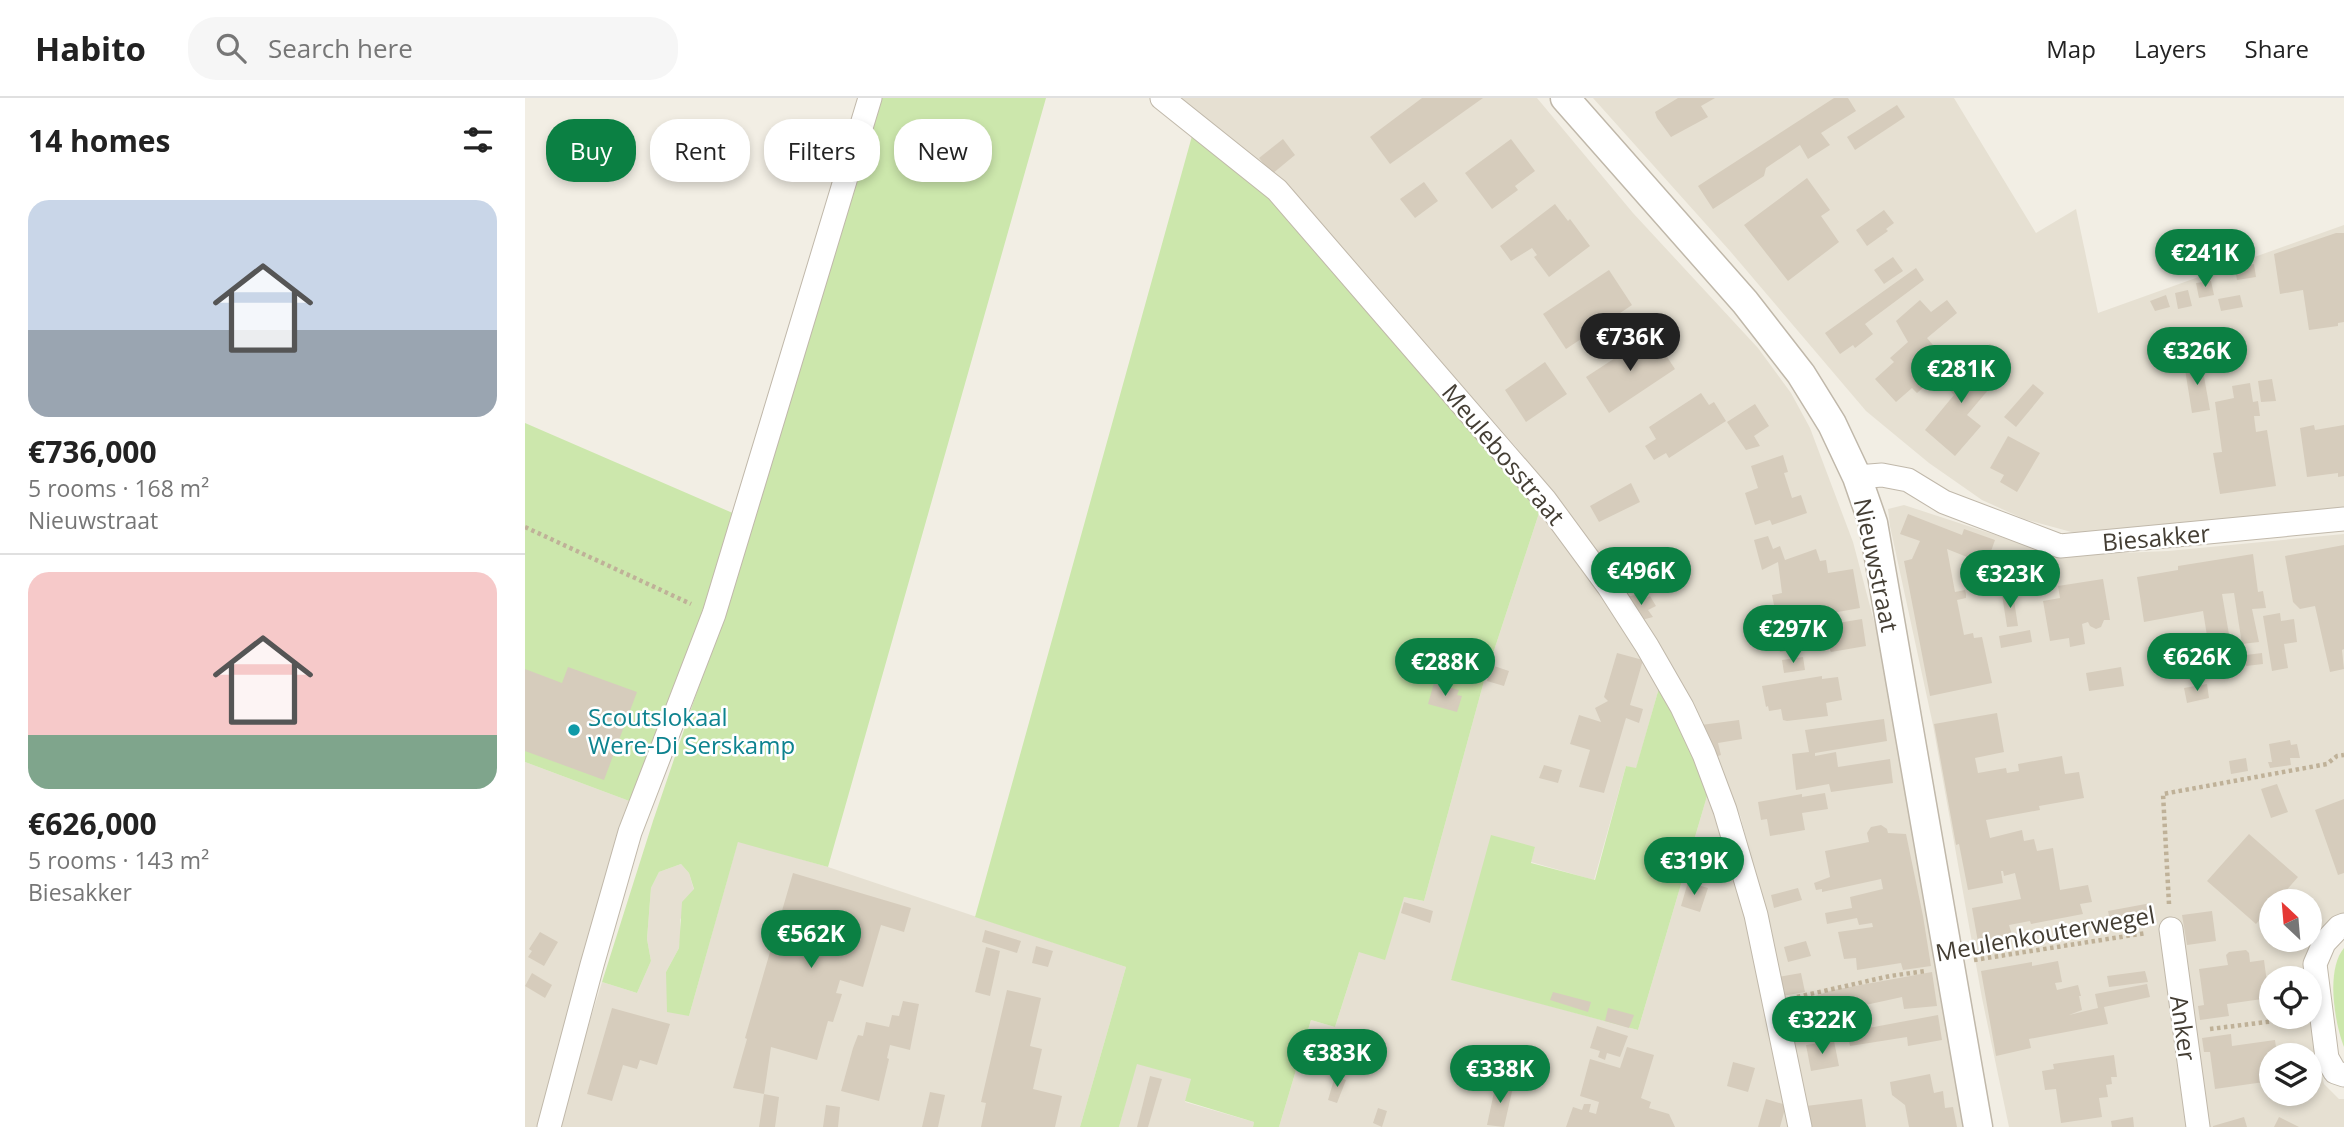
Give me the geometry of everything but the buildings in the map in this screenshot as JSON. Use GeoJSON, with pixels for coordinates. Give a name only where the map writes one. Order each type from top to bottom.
{"type":"FeatureCollection","features":[{"type":"Feature","properties":{"kind":"street"},"geometry":{"type":"LineString","coordinates":[[549,1127],[630,832],[714,614],[870,98]]}},
{"type":"Feature","properties":{"kind":"street","name":"Meulebosstraat"},"geometry":{"type":"LineString","coordinates":[[1163,98],[1277,190],[1537,490],[1609,587],[1676,697],[1704,754],[1725,810],[1756,915],[1800,1127]]}},
{"type":"Feature","properties":{"kind":"street","name":"Nieuwstraat"},"geometry":{"type":"LineString","coordinates":[[1565,98],[1745,302],[1793,363],[1832,424],[1857,477],[1873,523],[1978,1127]]}},
{"type":"Feature","properties":{"kind":"street","name":"Biesakker"},"geometry":{"type":"LineString","coordinates":[[1857,477],[1882,475],[1907,480],[1944,502],[2060,545],[2344,519]]}},
{"type":"Feature","properties":{"kind":"street"},"geometry":{"type":"LineString","coordinates":[[2344,925],[2324,943],[2315,964],[2327,1058],[2335,1072],[2344,1075]]}},
{"type":"Feature","properties":{"kind":"street","name":"Anker"},"geometry":{"type":"LineString","coordinates":[[2171,929],[2198,1127]]}},
{"type":"Feature","properties":{"kind":"path"},"geometry":{"type":"LineString","coordinates":[[525,527],[714,614]]}},
{"type":"Feature","properties":{"kind":"path","name":"Meulenkouterwegel"},"geometry":{"type":"LineString","coordinates":[[1775,1002],[1890,976],[1951,967],[1961,962],[2171,929],[2163,794],[2327,764],[2337,756],[2344,755]]}},
{"type":"Feature","properties":{"kind":"path"},"geometry":{"type":"LineString","coordinates":[[2185,1032],[2259,1023]]}},
{"type":"Feature","properties":{"kind":"shaded area"},"geometry":{"type":"Polygon","coordinates":[[[1180,98],[1537,98],[1633,213],[1758,348],[1791,393],[1810,428],[1853,542],[1879,640],[1906,778],[1965,1127],[1807,1127],[1767,925],[1741,818],[1719,765],[1575,522],[1516,447],[1323,227],[1180,98]]]}},
{"type":"Feature","properties":{"kind":"shaded area"},"geometry":{"type":"Polygon","coordinates":[[[1593,98],[1954,98],[2036,233],[2076,209],[2098,313],[2344,225],[2344,507],[2190,524],[2075,533],[2024,519],[1982,500],[1929,463],[1866,411],[1730,251],[1593,98]]]}},
{"type":"Feature","properties":{"kind":"shaded area"},"geometry":{"type":"Polygon","coordinates":[[[1904,505],[2017,542],[2076,555],[2168,551],[2344,534],[2344,914],[2322,930],[2322,889],[2259,889],[2259,952],[2308,952],[2306,966],[2259,966],[2259,1029],[2312,1029],[2314,1043],[2259,1043],[2259,1106],[2322,1106],[2322,1076],[2324,1084],[2339,1099],[2344,1099],[2344,1127],[2009,1127],[1982,998],[1933,725],[1888,509],[1904,505]]]}},
{"type":"Feature","properties":{"kind":"shaded area"},"geometry":{"type":"Polygon","coordinates":[[[1541,507],[1608,602],[1659,688],[1636,769],[1626,766],[1594,880],[1531,862],[1535,847],[1451,979],[1638,1030],[1710,786],[1748,915],[1795,1127],[1279,1127],[1311,1020],[1335,1027],[1359,952],[1404,897],[1424,901],[1484,681],[1541,507]]]}},
{"type":"Feature","properties":{"kind":"shaded area"},"geometry":{"type":"Polygon","coordinates":[[[525,762],[632,802],[539,1127],[525,1127],[525,762]]]}},
{"type":"Feature","properties":{"kind":"shaded area"},"geometry":{"type":"Polygon","coordinates":[[[738,841],[828,867],[1126,967],[1080,1127],[557,1127],[602,982],[637,993],[651,961],[647,939],[651,888],[659,872],[681,864],[689,873],[694,890],[680,920],[679,948],[666,972],[689,1016],[738,841]]]}},
{"type":"Feature","properties":{"kind":"shaded area"},"geometry":{"type":"Polygon","coordinates":[[[1136,1063],[1192,1079],[1185,1102],[1254,1122],[1253,1127],[1119,1127],[1136,1063]]]}},
{"type":"Feature","properties":{"kind":"green space"},"geometry":{"type":"Polygon","coordinates":[[[880,98],[1046,98],[828,867],[738,842],[689,1016],[667,1012],[666,972],[679,948],[682,902],[694,889],[689,873],[681,864],[659,872],[651,888],[647,939],[651,961],[637,993],[602,982],[653,821],[735,580],[855,182],[880,182],[880,119],[874,119],[880,98]]]}},
{"type":"Feature","properties":{"kind":"green space"},"geometry":{"type":"Polygon","coordinates":[[[1192,136],[1280,206],[1541,507],[1484,681],[1424,901],[1404,897],[1385,960],[1359,952],[1335,1027],[1311,1020],[1279,1127],[1253,1127],[1254,1122],[1185,1101],[1191,1079],[1137,1064],[1119,1127],[1080,1127],[1126,967],[975,917],[1192,136]]]}},
{"type":"Feature","properties":{"kind":"green space"},"geometry":{"type":"Polygon","coordinates":[[[525,423],[735,514],[701,627],[632,802],[525,762],[525,423]]]}},
{"type":"Feature","properties":{"kind":"green space"},"geometry":{"type":"Polygon","coordinates":[[[1659,688],[1710,786],[1638,1030],[1451,980],[1491,835],[1535,847],[1531,863],[1595,880],[1626,766],[1636,768],[1659,688]]]}},
{"type":"Feature","properties":{"kind":"green space"},"geometry":{"type":"Polygon","coordinates":[[[2344,948],[2344,1047],[2337,1024],[2333,982],[2338,957],[2344,948]]]}},
{"type":"Feature","properties":{"kind":"place","name":"Scoutslokaal Were-Di Serskamp"},"geometry":{"type":"Point","coordinates":[574,730]}}]}
